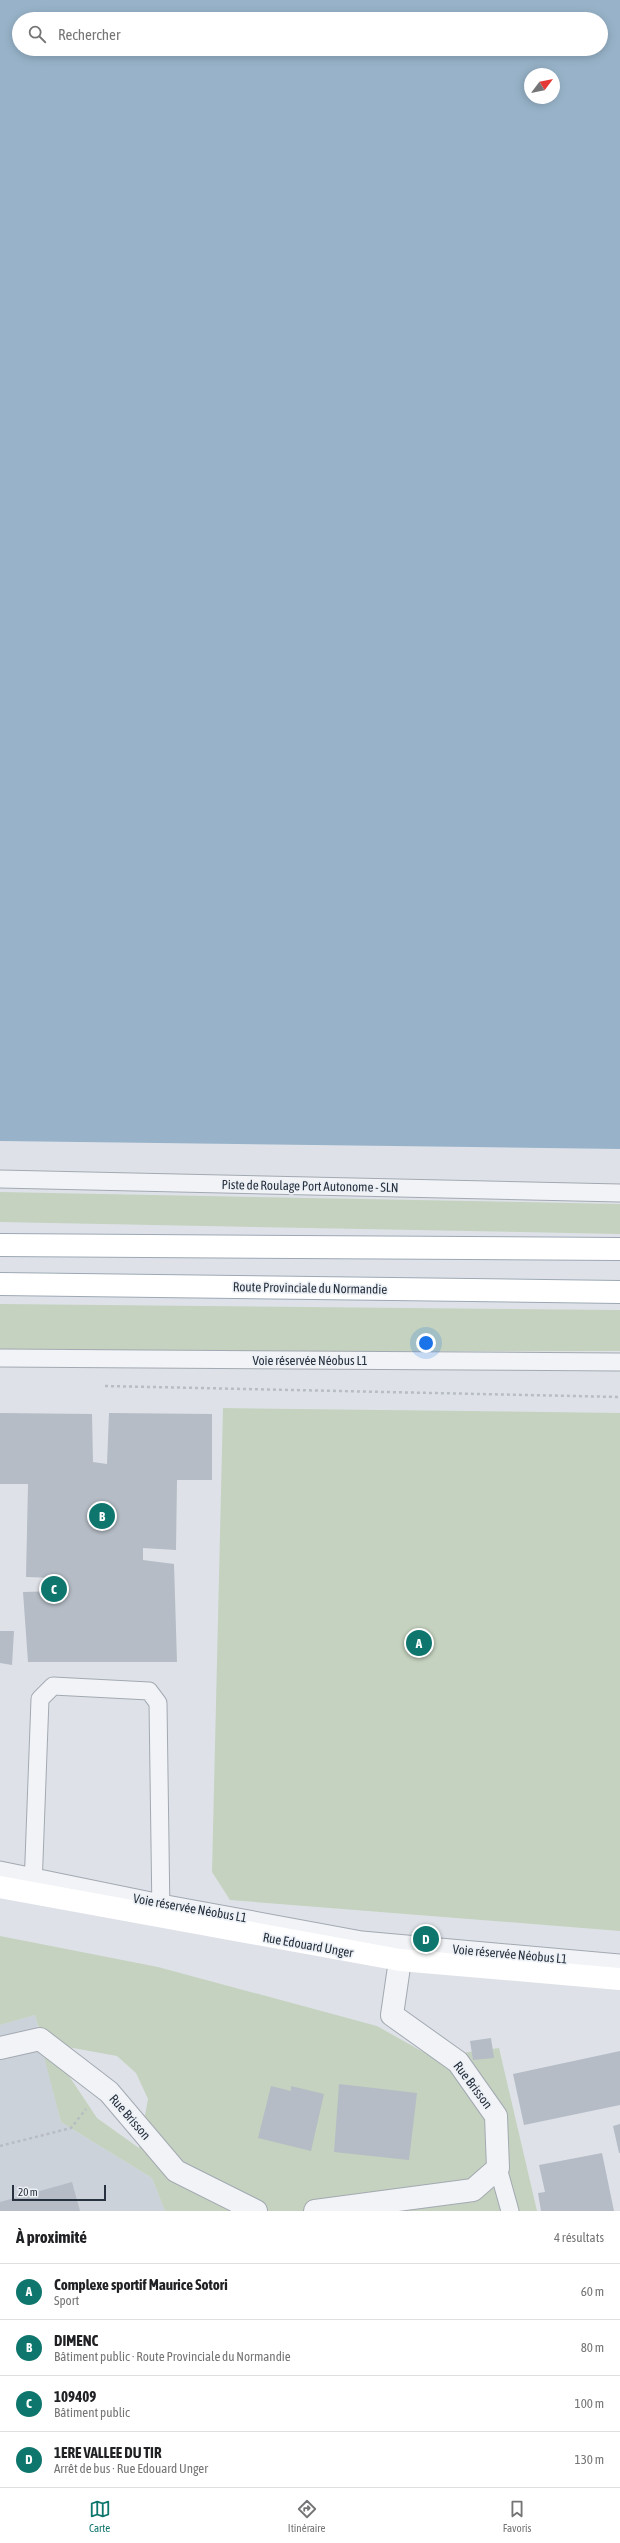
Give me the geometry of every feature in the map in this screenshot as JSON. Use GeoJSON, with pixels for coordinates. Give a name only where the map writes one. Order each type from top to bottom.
{"type":"FeatureCollection","features":[{"type":"Feature","properties":{"kind":"main road"},"geometry":{"type":"LineString","coordinates":[[0,1244],[620,1249]]}},
{"type":"Feature","properties":{"kind":"main road","name":"Route Provinciale du Normandie"},"geometry":{"type":"LineString","coordinates":[[0,1284],[620,1292]]}},
{"type":"Feature","properties":{"kind":"main road","name":"Rue Edouard Unger"},"geometry":{"type":"LineString","coordinates":[[0,1887],[33,1885],[400,1960],[620,1979]]}},
{"type":"Feature","properties":{"kind":"street","name":"Rue Brisson"},"geometry":{"type":"LineString","coordinates":[[400,1960],[392,2015],[458,2062],[492,2110],[496,2116],[498,2168]]}},
{"type":"Feature","properties":{"kind":"street","name":"Rue Brisson"},"geometry":{"type":"LineString","coordinates":[[0,2048],[40,2039],[109,2092],[176,2171],[256,2211]]}},
{"type":"Feature","properties":{"kind":"street"},"geometry":{"type":"LineString","coordinates":[[315,2211],[473,2190],[498,2168]]}},
{"type":"Feature","properties":{"kind":"lane","name":"Piste de Roulage Port Autonome - SLN"},"geometry":{"type":"LineString","coordinates":[[0,1179],[620,1192]]}},
{"type":"Feature","properties":{"kind":"lane","name":"Voie réservée Néobus L1"},"geometry":{"type":"LineString","coordinates":[[0,1358],[620,1362]]}},
{"type":"Feature","properties":{"kind":"lane"},"geometry":{"type":"LineString","coordinates":[[0,1870],[33,1885],[40,1699],[53,1686],[149,1690],[158,1703],[161,1910]]}},
{"type":"Feature","properties":{"kind":"lane","name":"Voie réservée Néobus L1"},"geometry":{"type":"LineString","coordinates":[[161,1910],[362,1940],[620,1963]]}},
{"type":"Feature","properties":{"kind":"lane"},"geometry":{"type":"LineString","coordinates":[[498,2168],[510,2211]]}},
{"type":"Feature","properties":{"kind":"path"},"geometry":{"type":"LineString","coordinates":[[140,1387],[620,1397]]}},
{"type":"Feature","properties":{"kind":"path"},"geometry":{"type":"LineString","coordinates":[[0,2146],[71,2128]]}},
{"type":"Feature","properties":{"kind":"shaded area"},"geometry":{"type":"Polygon","coordinates":[[[35,2015],[61,2122],[152,2178],[165,2211],[0,2211],[0,2025],[35,2015]]]}},
{"type":"Feature","properties":{"kind":"green space"},"geometry":{"type":"Polygon","coordinates":[[[0,1192],[620,1204],[620,1234],[0,1222],[0,1192]]]}},
{"type":"Feature","properties":{"kind":"green space"},"geometry":{"type":"Polygon","coordinates":[[[0,1304],[620,1310],[620,1351],[0,1352],[0,1304]]]}},
{"type":"Feature","properties":{"kind":"green space"},"geometry":{"type":"Polygon","coordinates":[[[223,1408],[620,1413],[620,1931],[230,1900],[212,1872],[223,1408]]]}},
{"type":"Feature","properties":{"kind":"green space"},"geometry":{"type":"Polygon","coordinates":[[[0,1936],[158,1967],[377,2026],[432,2057],[499,2048],[537,2211],[165,2211],[152,2178],[61,2122],[44,2056],[63,2067],[97,2118],[139,2148],[148,2099],[136,2073],[117,2056],[62,2046],[38,2026],[35,2015],[0,2025],[0,1936]]]}},
{"type":"Feature","properties":{"kind":"water"},"geometry":{"type":"Polygon","coordinates":[[[0,0],[620,0],[620,1149],[0,1141],[0,0]]]}},
{"type":"Feature","properties":{"kind":"building"},"geometry":{"type":"Polygon","coordinates":[[[0,1413],[92,1414],[93,1462],[107,1464],[109,1413],[212,1414],[212,1480],[177,1480],[176,1550],[143,1548],[143,1560],[174,1564],[177,1662],[28,1662],[23,1592],[57,1591],[56,1578],[26,1577],[28,1484],[0,1484],[0,1413]]]}},
{"type":"Feature","properties":{"kind":"building"},"geometry":{"type":"Polygon","coordinates":[[[0,1631],[14,1631],[12,1665],[0,1663],[0,1631]]]}},
{"type":"Feature","properties":{"kind":"building"},"geometry":{"type":"Polygon","coordinates":[[[491,2038],[494,2058],[473,2060],[470,2041],[491,2038]]]}},
{"type":"Feature","properties":{"kind":"building"},"geometry":{"type":"Polygon","coordinates":[[[620,2051],[620,2105],[524,2125],[513,2074],[620,2051]]]}},
{"type":"Feature","properties":{"kind":"building"},"geometry":{"type":"Polygon","coordinates":[[[339,2084],[417,2093],[409,2160],[334,2152],[339,2084]]]}},
{"type":"Feature","properties":{"kind":"building"},"geometry":{"type":"Polygon","coordinates":[[[271,2086],[291,2091],[291,2086],[324,2094],[311,2151],[258,2138],[271,2086]]]}},
{"type":"Feature","properties":{"kind":"building"},"geometry":{"type":"Polygon","coordinates":[[[620,2124],[620,2153],[619,2153],[613,2126],[620,2124]]]}},
{"type":"Feature","properties":{"kind":"building"},"geometry":{"type":"Polygon","coordinates":[[[602,2153],[614,2211],[541,2211],[538,2193],[545,2192],[539,2165],[602,2153]]]}},
{"type":"Feature","properties":{"kind":"building"},"geometry":{"type":"Polygon","coordinates":[[[72,2182],[80,2211],[0,2211],[0,2202],[72,2182]]]}},
{"type":"Feature","properties":{"kind":"place","name":"DIMENC"},"geometry":{"type":"Point","coordinates":[102,1516]}},
{"type":"Feature","properties":{"kind":"place","name":"109409"},"geometry":{"type":"Point","coordinates":[54,1589]}},
{"type":"Feature","properties":{"kind":"place","name":"Complexe sportif Maurice Sotori"},"geometry":{"type":"Point","coordinates":[419,1643]}},
{"type":"Feature","properties":{"kind":"place","name":"1ERE VALLEE DU TIR"},"geometry":{"type":"Point","coordinates":[426,1939]}}]}
